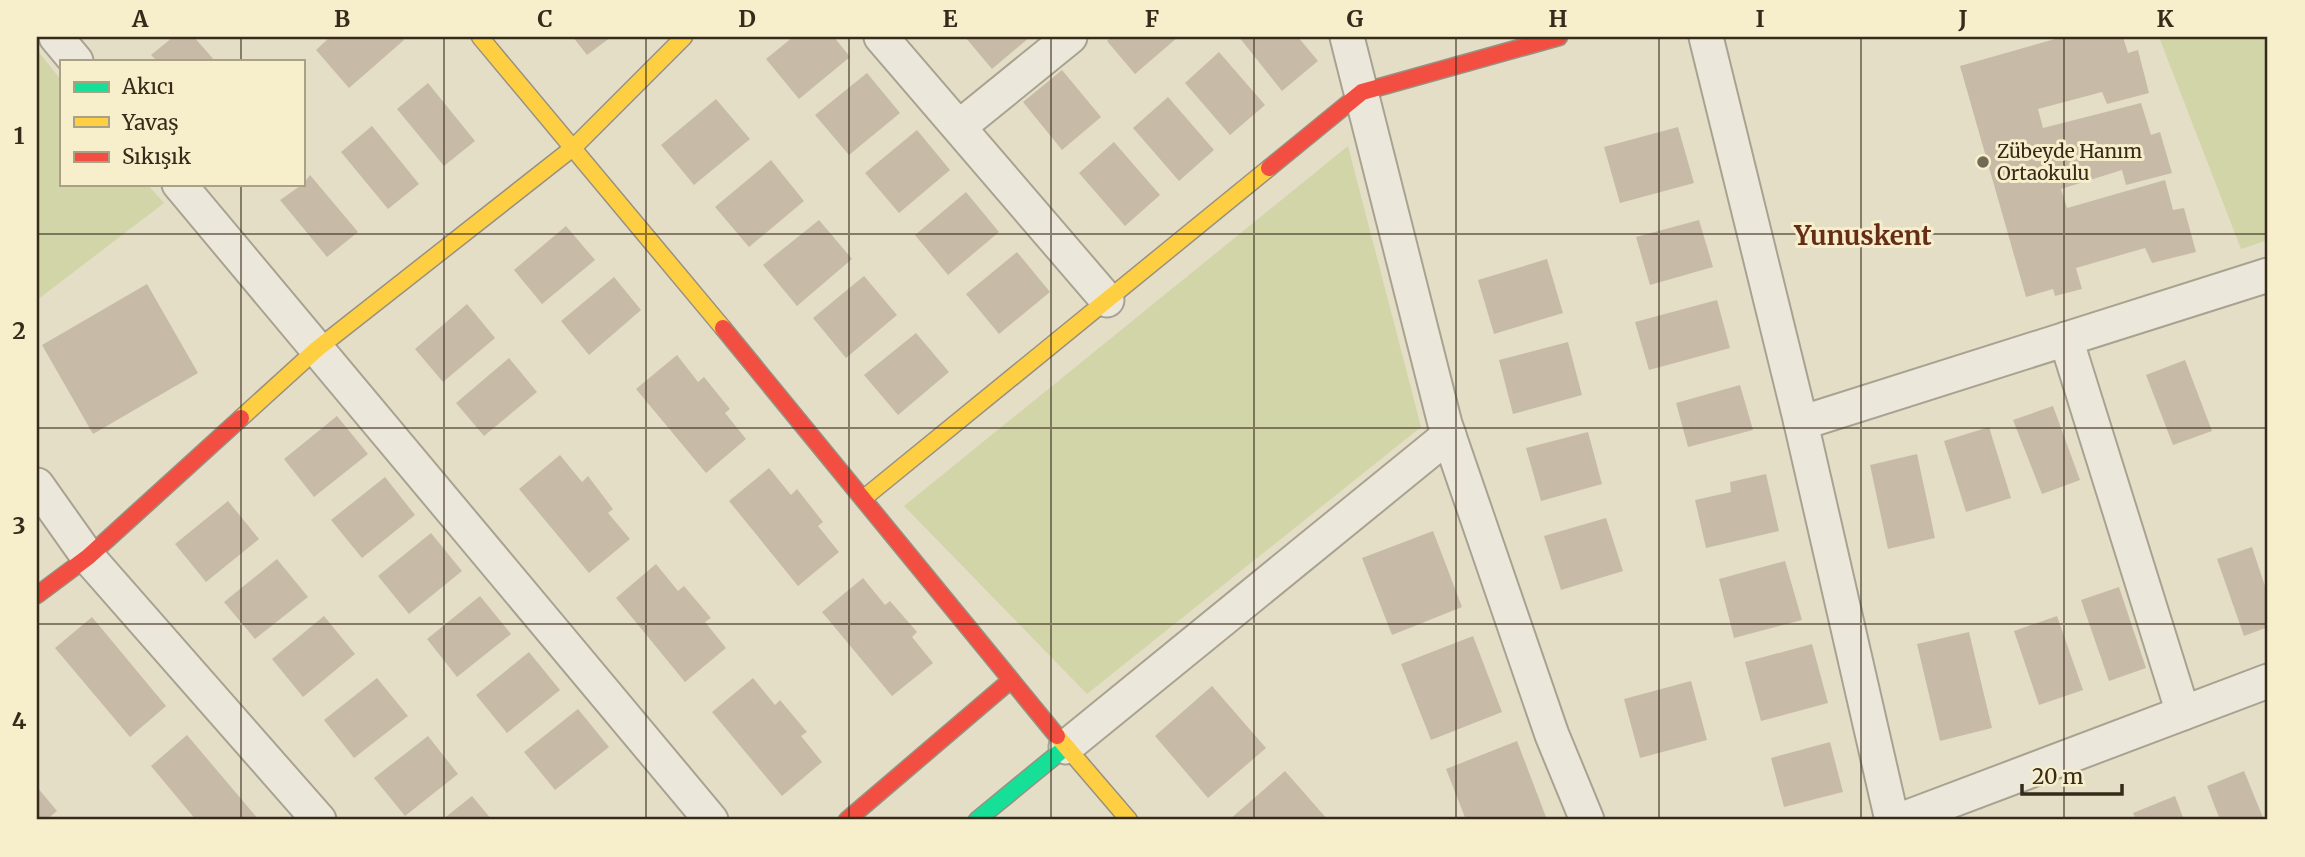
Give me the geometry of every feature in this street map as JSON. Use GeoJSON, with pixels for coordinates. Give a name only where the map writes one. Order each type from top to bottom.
{"type":"FeatureCollection","features":[{"type":"Feature","properties":{"kind":"street"},"geometry":{"type":"LineString","coordinates":[[56,37],[75,60]]}},
{"type":"Feature","properties":{"kind":"street"},"geometry":{"type":"LineString","coordinates":[[480,37],[574,147],[1066,747],[1129,820]]}},
{"type":"Feature","properties":{"kind":"street"},"geometry":{"type":"LineString","coordinates":[[37,595],[88,557],[317,349],[574,147],[684,37]]}},
{"type":"Feature","properties":{"kind":"street"},"geometry":{"type":"LineString","coordinates":[[881,37],[1107,300]]}},
{"type":"Feature","properties":{"kind":"street"},"geometry":{"type":"LineString","coordinates":[[959,127],[1070,37]]}},
{"type":"Feature","properties":{"kind":"street"},"geometry":{"type":"LineString","coordinates":[[1347,37],[1449,435],[1552,735],[1587,820]]}},
{"type":"Feature","properties":{"kind":"street"},"geometry":{"type":"LineString","coordinates":[[864,498],[1362,92],[1559,37]]}},
{"type":"Feature","properties":{"kind":"street"},"geometry":{"type":"LineString","coordinates":[[1706,37],[1801,423],[1892,820]]}},
{"type":"Feature","properties":{"kind":"street"},"geometry":{"type":"LineString","coordinates":[[181,186],[710,820]]}},
{"type":"Feature","properties":{"kind":"street"},"geometry":{"type":"LineString","coordinates":[[1801,423],[2268,275]]}},
{"type":"Feature","properties":{"kind":"street"},"geometry":{"type":"LineString","coordinates":[[2066,340],[2183,713]]}},
{"type":"Feature","properties":{"kind":"street"},"geometry":{"type":"LineString","coordinates":[[977,820],[1449,435]]}},
{"type":"Feature","properties":{"kind":"street"},"geometry":{"type":"LineString","coordinates":[[37,485],[88,557],[319,820]]}},
{"type":"Feature","properties":{"kind":"street"},"geometry":{"type":"LineString","coordinates":[[847,820],[1011,680]]}},
{"type":"Feature","properties":{"kind":"street"},"geometry":{"type":"LineString","coordinates":[[1900,820],[2268,681]]}},
{"type":"Feature","properties":{"kind":"green space"},"geometry":{"type":"Polygon","coordinates":[[[2159,37],[2268,37],[2268,240],[2241,249],[2159,37]]]}},
{"type":"Feature","properties":{"kind":"green space"},"geometry":{"type":"Polygon","coordinates":[[[37,50],[60,79],[60,186],[149,186],[164,203],[37,300],[37,50]]]}},
{"type":"Feature","properties":{"kind":"green space"},"geometry":{"type":"Polygon","coordinates":[[[1348,146],[1421,427],[1087,694],[904,506],[1348,146]]]}},
{"type":"Feature","properties":{"kind":"building"},"geometry":{"type":"Polygon","coordinates":[[[173,37],[194,37],[214,60],[156,60],[151,55],[173,37]]]}},
{"type":"Feature","properties":{"kind":"building"},"geometry":{"type":"Polygon","coordinates":[[[330,37],[401,37],[404,40],[349,88],[316,50],[330,37]]]}},
{"type":"Feature","properties":{"kind":"building"},"geometry":{"type":"Polygon","coordinates":[[[573,37],[611,37],[587,55],[573,37]]]}},
{"type":"Feature","properties":{"kind":"building"},"geometry":{"type":"Polygon","coordinates":[[[793,37],[834,37],[850,57],[799,99],[766,59],[793,37]]]}},
{"type":"Feature","properties":{"kind":"building"},"geometry":{"type":"Polygon","coordinates":[[[965,37],[1030,37],[992,69],[965,37]]]}},
{"type":"Feature","properties":{"kind":"building"},"geometry":{"type":"Polygon","coordinates":[[[1112,37],[1178,37],[1135,74],[1107,41],[1112,37]]]}},
{"type":"Feature","properties":{"kind":"building"},"geometry":{"type":"Polygon","coordinates":[[[1239,37],[1298,37],[1318,61],[1282,91],[1239,37]]]}},
{"type":"Feature","properties":{"kind":"building"},"geometry":{"type":"Polygon","coordinates":[[[2062,37],[2123,37],[2128,53],[2138,50],[2149,93],[2107,104],[2102,92],[2038,109],[2043,128],[2141,103],[2151,135],[2160,132],[2172,173],[2126,185],[2122,170],[2061,189],[2067,208],[2165,180],[2173,210],[2184,208],[2196,252],[2152,263],[2145,248],[2076,268],[2082,289],[2055,296],[2053,289],[2026,297],[1960,66],[2062,37]]]}},
{"type":"Feature","properties":{"kind":"building"},"geometry":{"type":"Polygon","coordinates":[[[1219,52],[1265,105],[1230,135],[1185,83],[1219,52]]]}},
{"type":"Feature","properties":{"kind":"building"},"geometry":{"type":"Polygon","coordinates":[[[1062,70],[1101,117],[1062,150],[1023,102],[1062,70]]]}},
{"type":"Feature","properties":{"kind":"building"},"geometry":{"type":"Polygon","coordinates":[[[867,73],[900,113],[849,155],[815,115],[867,73]]]}},
{"type":"Feature","properties":{"kind":"building"},"geometry":{"type":"Polygon","coordinates":[[[428,83],[475,141],[444,166],[397,109],[428,83]]]}},
{"type":"Feature","properties":{"kind":"building"},"geometry":{"type":"Polygon","coordinates":[[[1168,97],[1214,150],[1179,181],[1133,128],[1168,97]]]}},
{"type":"Feature","properties":{"kind":"building"},"geometry":{"type":"Polygon","coordinates":[[[716,99],[750,139],[694,185],[661,145],[716,99]]]}},
{"type":"Feature","properties":{"kind":"building"},"geometry":{"type":"Polygon","coordinates":[[[372,126],[419,184],[388,209],[341,152],[372,126]]]}},
{"type":"Feature","properties":{"kind":"building"},"geometry":{"type":"Polygon","coordinates":[[[1678,127],[1694,183],[1620,203],[1604,147],[1678,127]]]}},
{"type":"Feature","properties":{"kind":"building"},"geometry":{"type":"Polygon","coordinates":[[[917,130],[950,170],[899,213],[865,173],[917,130]]]}},
{"type":"Feature","properties":{"kind":"building"},"geometry":{"type":"Polygon","coordinates":[[[1114,142],[1160,195],[1125,226],[1079,173],[1114,142]]]}},
{"type":"Feature","properties":{"kind":"building"},"geometry":{"type":"Polygon","coordinates":[[[771,160],[804,201],[749,247],[715,207],[771,160]]]}},
{"type":"Feature","properties":{"kind":"building"},"geometry":{"type":"Polygon","coordinates":[[[310,175],[358,232],[327,257],[280,200],[304,186],[310,175]]]}},
{"type":"Feature","properties":{"kind":"building"},"geometry":{"type":"Polygon","coordinates":[[[966,192],[999,232],[948,275],[915,235],[966,192]]]}},
{"type":"Feature","properties":{"kind":"building"},"geometry":{"type":"Polygon","coordinates":[[[819,220],[852,259],[797,306],[763,265],[819,220]]]}},
{"type":"Feature","properties":{"kind":"building"},"geometry":{"type":"Polygon","coordinates":[[[1699,220],[1713,267],[1650,285],[1636,237],[1699,220]]]}},
{"type":"Feature","properties":{"kind":"building"},"geometry":{"type":"Polygon","coordinates":[[[566,226],[595,260],[542,304],[514,270],[566,226]]]}},
{"type":"Feature","properties":{"kind":"building"},"geometry":{"type":"Polygon","coordinates":[[[1017,252],[1050,292],[999,334],[966,294],[1017,252]]]}},
{"type":"Feature","properties":{"kind":"building"},"geometry":{"type":"Polygon","coordinates":[[[1547,259],[1563,313],[1494,334],[1478,280],[1547,259]]]}},
{"type":"Feature","properties":{"kind":"building"},"geometry":{"type":"Polygon","coordinates":[[[864,276],[897,315],[846,358],[813,318],[864,276]]]}},
{"type":"Feature","properties":{"kind":"building"},"geometry":{"type":"Polygon","coordinates":[[[614,277],[641,310],[589,355],[561,321],[614,277]]]}},
{"type":"Feature","properties":{"kind":"building"},"geometry":{"type":"Polygon","coordinates":[[[147,284],[198,373],[93,434],[42,345],[147,284]]]}},
{"type":"Feature","properties":{"kind":"building"},"geometry":{"type":"Polygon","coordinates":[[[1717,300],[1730,348],[1649,370],[1635,322],[1717,300]]]}},
{"type":"Feature","properties":{"kind":"building"},"geometry":{"type":"Polygon","coordinates":[[[467,304],[495,338],[443,382],[415,349],[467,304]]]}},
{"type":"Feature","properties":{"kind":"building"},"geometry":{"type":"Polygon","coordinates":[[[916,333],[949,372],[898,415],[864,375],[916,333]]]}},
{"type":"Feature","properties":{"kind":"building"},"geometry":{"type":"Polygon","coordinates":[[[1568,342],[1582,395],[1513,414],[1499,360],[1568,342]]]}},
{"type":"Feature","properties":{"kind":"building"},"geometry":{"type":"Polygon","coordinates":[[[677,355],[698,382],[704,377],[730,409],[725,413],[746,439],[706,473],[636,389],[677,355]]]}},
{"type":"Feature","properties":{"kind":"building"},"geometry":{"type":"Polygon","coordinates":[[[509,358],[537,392],[484,436],[456,403],[509,358]]]}},
{"type":"Feature","properties":{"kind":"building"},"geometry":{"type":"Polygon","coordinates":[[[2185,360],[2212,431],[2173,445],[2146,375],[2185,360]]]}},
{"type":"Feature","properties":{"kind":"building"},"geometry":{"type":"Polygon","coordinates":[[[1740,385],[1753,430],[1688,447],[1676,403],[1740,385]]]}},
{"type":"Feature","properties":{"kind":"building"},"geometry":{"type":"Polygon","coordinates":[[[2053,406],[2080,480],[2042,494],[2013,420],[2053,406]]]}},
{"type":"Feature","properties":{"kind":"building"},"geometry":{"type":"Polygon","coordinates":[[[337,416],[368,454],[314,497],[284,459],[337,416]]]}},
{"type":"Feature","properties":{"kind":"building"},"geometry":{"type":"Polygon","coordinates":[[[1989,427],[2011,498],[1966,512],[1944,441],[1989,427]]]}},
{"type":"Feature","properties":{"kind":"building"},"geometry":{"type":"Polygon","coordinates":[[[1588,432],[1602,484],[1541,501],[1526,448],[1588,432]]]}},
{"type":"Feature","properties":{"kind":"building"},"geometry":{"type":"Polygon","coordinates":[[[1917,454],[1935,538],[1888,549],[1870,465],[1917,454]]]}},
{"type":"Feature","properties":{"kind":"building"},"geometry":{"type":"Polygon","coordinates":[[[560,455],[582,482],[588,476],[613,509],[608,513],[630,539],[589,573],[519,489],[560,455]]]}},
{"type":"Feature","properties":{"kind":"building"},"geometry":{"type":"Polygon","coordinates":[[[769,468],[791,495],[797,489],[823,522],[818,526],[839,552],[798,586],[729,501],[769,468]]]}},
{"type":"Feature","properties":{"kind":"building"},"geometry":{"type":"Polygon","coordinates":[[[1766,474],[1779,531],[1706,548],[1695,500],[1731,492],[1730,482],[1766,474]]]}},
{"type":"Feature","properties":{"kind":"building"},"geometry":{"type":"Polygon","coordinates":[[[385,477],[415,515],[362,558],[331,520],[385,477]]]}},
{"type":"Feature","properties":{"kind":"building"},"geometry":{"type":"Polygon","coordinates":[[[228,501],[259,539],[206,582],[175,544],[228,501]]]}},
{"type":"Feature","properties":{"kind":"building"},"geometry":{"type":"Polygon","coordinates":[[[1606,518],[1623,571],[1561,590],[1544,536],[1606,518]]]}},
{"type":"Feature","properties":{"kind":"building"},"geometry":{"type":"Polygon","coordinates":[[[1433,531],[1462,607],[1392,635],[1362,558],[1433,531]]]}},
{"type":"Feature","properties":{"kind":"building"},"geometry":{"type":"Polygon","coordinates":[[[431,533],[462,571],[409,614],[378,576],[431,533]]]}},
{"type":"Feature","properties":{"kind":"building"},"geometry":{"type":"Polygon","coordinates":[[[2252,547],[2268,595],[2268,627],[2244,636],[2217,559],[2252,547]]]}},
{"type":"Feature","properties":{"kind":"building"},"geometry":{"type":"Polygon","coordinates":[[[277,559],[308,597],[255,639],[224,602],[277,559]]]}},
{"type":"Feature","properties":{"kind":"building"},"geometry":{"type":"Polygon","coordinates":[[[1785,561],[1802,620],[1734,638],[1719,579],[1785,561]]]}},
{"type":"Feature","properties":{"kind":"building"},"geometry":{"type":"Polygon","coordinates":[[[656,564],[678,591],[684,586],[711,618],[705,622],[726,648],[685,682],[616,598],[656,564]]]}},
{"type":"Feature","properties":{"kind":"building"},"geometry":{"type":"Polygon","coordinates":[[[863,578],[885,605],[890,601],[917,632],[912,637],[933,663],[892,696],[822,612],[863,578]]]}},
{"type":"Feature","properties":{"kind":"building"},"geometry":{"type":"Polygon","coordinates":[[[2119,587],[2146,668],[2109,681],[2081,600],[2119,587]]]}},
{"type":"Feature","properties":{"kind":"building"},"geometry":{"type":"Polygon","coordinates":[[[480,596],[511,634],[457,677],[427,639],[480,596]]]}},
{"type":"Feature","properties":{"kind":"building"},"geometry":{"type":"Polygon","coordinates":[[[324,616],[355,654],[303,697],[272,659],[324,616]]]}},
{"type":"Feature","properties":{"kind":"building"},"geometry":{"type":"Polygon","coordinates":[[[2057,616],[2083,690],[2039,705],[2014,631],[2057,616]]]}},
{"type":"Feature","properties":{"kind":"building"},"geometry":{"type":"Polygon","coordinates":[[[92,617],[166,706],[130,737],[55,648],[92,617]]]}},
{"type":"Feature","properties":{"kind":"building"},"geometry":{"type":"Polygon","coordinates":[[[1969,632],[1992,728],[1940,741],[1917,644],[1969,632]]]}},
{"type":"Feature","properties":{"kind":"building"},"geometry":{"type":"Polygon","coordinates":[[[1473,636],[1502,712],[1431,740],[1401,664],[1473,636]]]}},
{"type":"Feature","properties":{"kind":"building"},"geometry":{"type":"Polygon","coordinates":[[[1812,644],[1828,703],[1761,721],[1745,662],[1812,644]]]}},
{"type":"Feature","properties":{"kind":"building"},"geometry":{"type":"Polygon","coordinates":[[[529,652],[560,690],[507,733],[476,695],[529,652]]]}},
{"type":"Feature","properties":{"kind":"building"},"geometry":{"type":"Polygon","coordinates":[[[377,678],[408,716],[354,758],[324,720],[377,678]]]}},
{"type":"Feature","properties":{"kind":"building"},"geometry":{"type":"Polygon","coordinates":[[[753,678],[775,705],[780,700],[807,732],[801,736],[822,762],[782,796],[712,712],[753,678]]]}},
{"type":"Feature","properties":{"kind":"building"},"geometry":{"type":"Polygon","coordinates":[[[1691,681],[1707,740],[1640,758],[1624,699],[1691,681]]]}},
{"type":"Feature","properties":{"kind":"building"},"geometry":{"type":"Polygon","coordinates":[[[1212,686],[1266,748],[1208,798],[1155,736],[1212,686]]]}},
{"type":"Feature","properties":{"kind":"building"},"geometry":{"type":"Polygon","coordinates":[[[578,709],[609,747],[555,790],[524,752],[578,709]]]}},
{"type":"Feature","properties":{"kind":"building"},"geometry":{"type":"Polygon","coordinates":[[[187,735],[259,820],[196,820],[151,766],[187,735]]]}},
{"type":"Feature","properties":{"kind":"building"},"geometry":{"type":"Polygon","coordinates":[[[428,736],[458,774],[405,816],[374,778],[428,736]]]}},
{"type":"Feature","properties":{"kind":"building"},"geometry":{"type":"Polygon","coordinates":[[[1517,741],[1546,817],[1539,820],[1466,820],[1446,769],[1517,741]]]}},
{"type":"Feature","properties":{"kind":"building"},"geometry":{"type":"Polygon","coordinates":[[[1830,742],[1843,792],[1784,807],[1771,758],[1830,742]]]}},
{"type":"Feature","properties":{"kind":"building"},"geometry":{"type":"Polygon","coordinates":[[[1285,771],[1328,820],[1229,820],[1285,771]]]}},
{"type":"Feature","properties":{"kind":"building"},"geometry":{"type":"Polygon","coordinates":[[[2244,771],[2264,820],[2220,820],[2207,786],[2244,771]]]}},
{"type":"Feature","properties":{"kind":"building"},"geometry":{"type":"Polygon","coordinates":[[[37,787],[57,811],[46,820],[37,820],[37,787]]]}},
{"type":"Feature","properties":{"kind":"building"},"geometry":{"type":"Polygon","coordinates":[[[472,796],[492,820],[442,820],[472,796]]]}},
{"type":"Feature","properties":{"kind":"building"},"geometry":{"type":"Polygon","coordinates":[[[2175,796],[2184,820],[2136,820],[2133,813],[2175,796]]]}},
{"type":"Feature","properties":{"kind":"traffic: fast"},"geometry":{"type":"LineString","coordinates":[[977,820],[1066,747]]}},
{"type":"Feature","properties":{"kind":"traffic: slow"},"geometry":{"type":"LineString","coordinates":[[480,37],[723,328]]}},
{"type":"Feature","properties":{"kind":"traffic: slow"},"geometry":{"type":"LineString","coordinates":[[241,418],[317,349],[574,147],[684,37]]}},
{"type":"Feature","properties":{"kind":"traffic: slow"},"geometry":{"type":"LineString","coordinates":[[864,498],[1269,168]]}},
{"type":"Feature","properties":{"kind":"traffic: slow"},"geometry":{"type":"LineString","coordinates":[[1057,736],[1129,820]]}},
{"type":"Feature","properties":{"kind":"traffic: jam"},"geometry":{"type":"LineString","coordinates":[[1269,168],[1362,92],[1559,37]]}},
{"type":"Feature","properties":{"kind":"traffic: jam"},"geometry":{"type":"LineString","coordinates":[[723,328],[1057,736]]}},
{"type":"Feature","properties":{"kind":"traffic: jam"},"geometry":{"type":"LineString","coordinates":[[37,595],[88,557],[241,418]]}},
{"type":"Feature","properties":{"kind":"traffic: jam"},"geometry":{"type":"LineString","coordinates":[[847,820],[1011,680]]}},
{"type":"Feature","properties":{"kind":"place","name":"Zübeyde Hanım Ortaokulu"},"geometry":{"type":"Point","coordinates":[1983,162]}},
{"type":"Feature","properties":{"kind":"district","name":"Yunuskent"},"geometry":{"type":"Point","coordinates":[1863,236]}}]}
